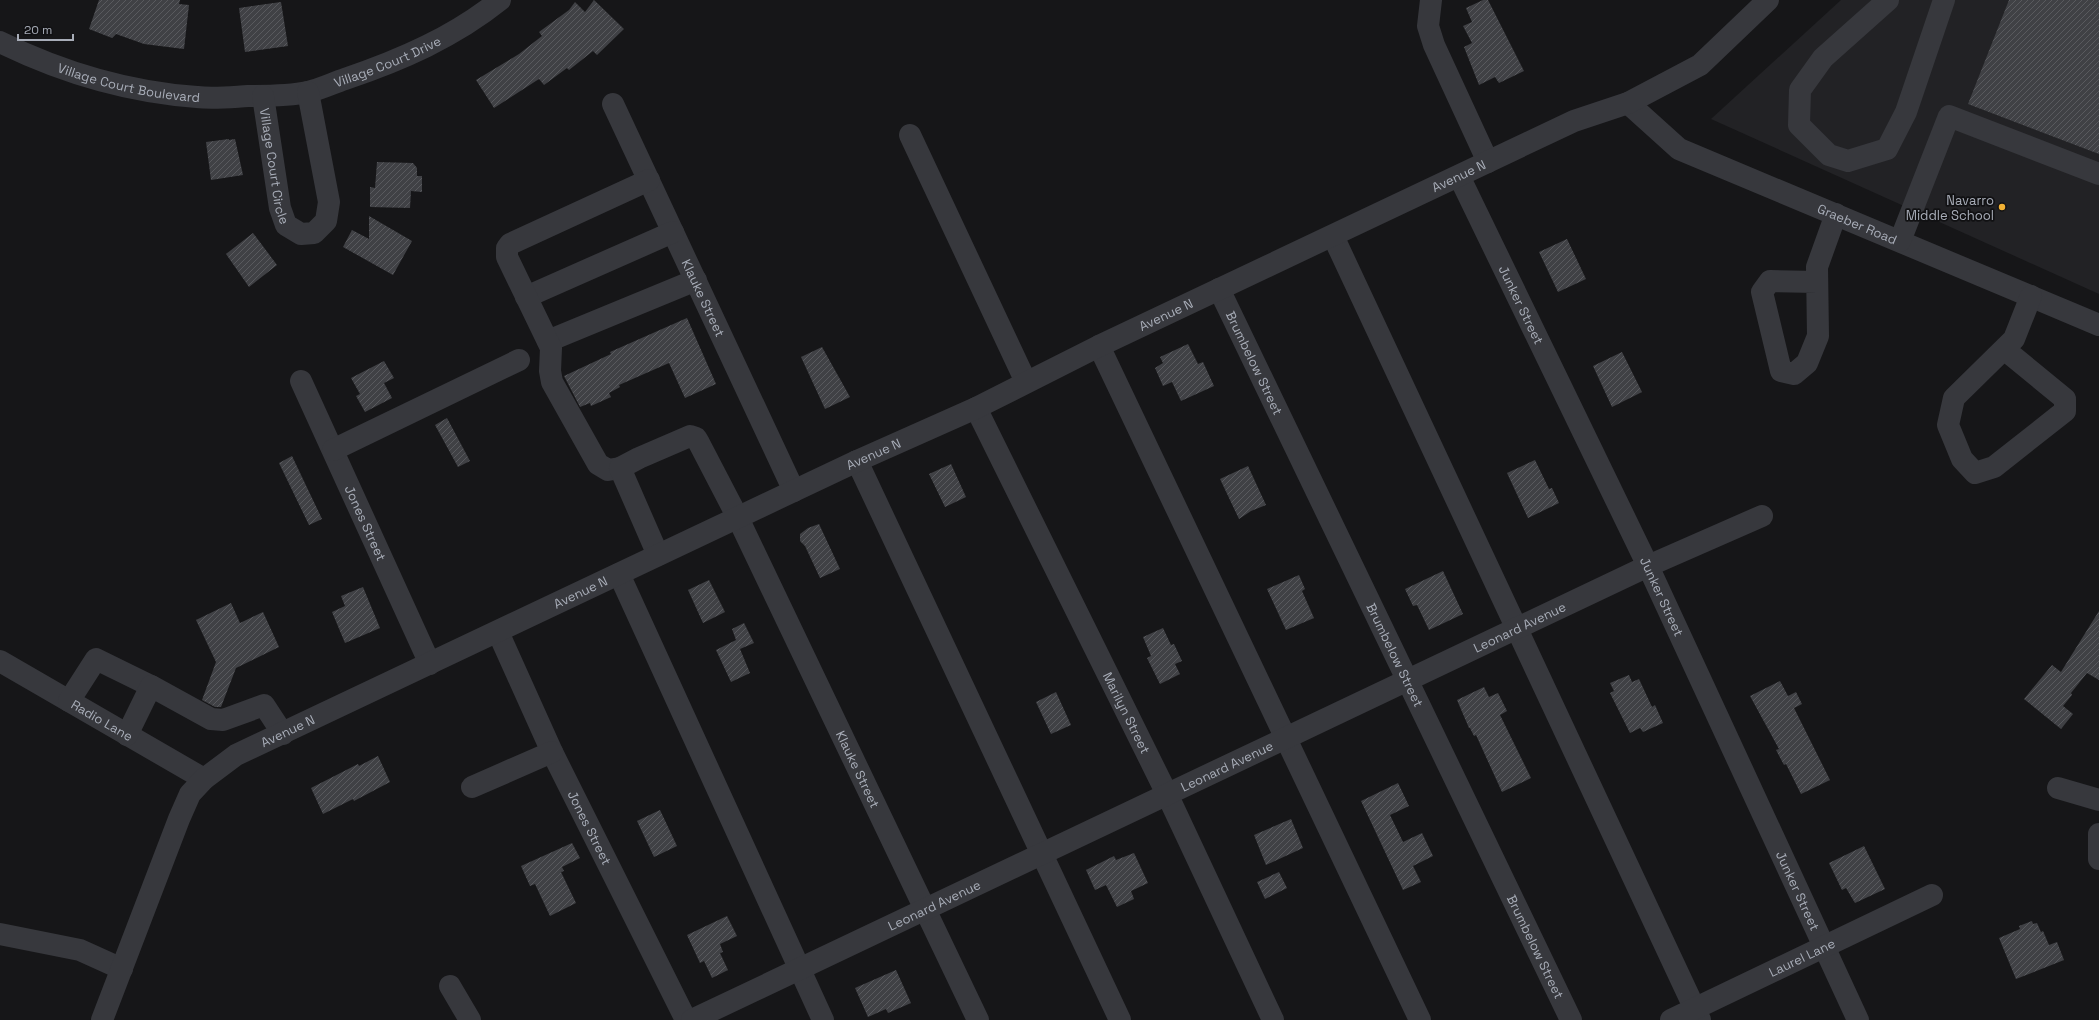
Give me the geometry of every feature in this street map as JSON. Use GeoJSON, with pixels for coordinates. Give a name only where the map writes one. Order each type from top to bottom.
{"type":"FeatureCollection","features":[{"type":"Feature","properties":{"kind":"street","name":"Village Court Drive"},"geometry":{"type":"LineString","coordinates":[[263,96],[308,92],[368,72],[424,48],[473,22],[500,0]]}},
{"type":"Feature","properties":{"kind":"street"},"geometry":{"type":"LineString","coordinates":[[1431,0],[1428,26],[1434,46],[1488,162]]}},
{"type":"Feature","properties":{"kind":"street","name":"Avenue N"},"geometry":{"type":"LineString","coordinates":[[102,1020],[190,794],[204,779],[236,756],[857,461],[976,408],[1099,346],[1574,121],[1628,103],[1700,65],[1768,0]]}},
{"type":"Feature","properties":{"kind":"street"},"geometry":{"type":"LineString","coordinates":[[1888,0],[1823,58],[1800,90],[1799,125],[1829,155],[1848,161],[1887,149],[1906,112],[1944,0]]}},
{"type":"Feature","properties":{"kind":"street","name":"Village Court Boulevard"},"geometry":{"type":"LineString","coordinates":[[0,42],[43,61],[97,79],[148,90],[198,98],[263,96]]}},
{"type":"Feature","properties":{"kind":"street","name":"Village Court Circle"},"geometry":{"type":"LineString","coordinates":[[263,96],[280,208],[286,224],[301,234],[314,233],[326,221],[329,202],[308,92]]}},
{"type":"Feature","properties":{"kind":"street","name":"Graeber Road"},"geometry":{"type":"LineString","coordinates":[[1628,103],[1679,149],[2099,325]]}},
{"type":"Feature","properties":{"kind":"street","name":"Klauke Street"},"geometry":{"type":"LineString","coordinates":[[613,104],[794,491]]}},
{"type":"Feature","properties":{"kind":"street"},"geometry":{"type":"LineString","coordinates":[[1900,241],[1919,196],[1949,116],[2099,174]]}},
{"type":"Feature","properties":{"kind":"street"},"geometry":{"type":"LineString","coordinates":[[910,135],[1026,382]]}},
{"type":"Feature","properties":{"kind":"street","name":"Junker Street"},"geometry":{"type":"LineString","coordinates":[[1459,176],[1648,566],[1858,1020]]}},
{"type":"Feature","properties":{"kind":"street"},"geometry":{"type":"LineString","coordinates":[[649,180],[510,244],[507,248],[507,257],[551,348],[550,371],[552,382],[598,464],[608,470],[620,468],[658,555]]}},
{"type":"Feature","properties":{"kind":"street"},"geometry":{"type":"LineString","coordinates":[[1817,282],[1816,267],[1836,214]]}},
{"type":"Feature","properties":{"kind":"street"},"geometry":{"type":"LineString","coordinates":[[526,298],[673,232]]}},
{"type":"Feature","properties":{"kind":"street"},"geometry":{"type":"LineString","coordinates":[[1333,236],[1697,1014]]}},
{"type":"Feature","properties":{"kind":"street"},"geometry":{"type":"LineString","coordinates":[[548,341],[696,280]]}},
{"type":"Feature","properties":{"kind":"street","name":"Brumbelow Street"},"geometry":{"type":"LineString","coordinates":[[1219,289],[1571,1020]]}},
{"type":"Feature","properties":{"kind":"street"},"geometry":{"type":"LineString","coordinates":[[2004,349],[2065,399],[2065,411],[1994,467],[1975,473],[1962,459],[1948,425],[1954,398],[2014,339],[2031,296]]}},
{"type":"Feature","properties":{"kind":"street"},"geometry":{"type":"LineString","coordinates":[[1099,346],[1420,1020]]}},
{"type":"Feature","properties":{"kind":"street"},"geometry":{"type":"LineString","coordinates":[[333,450],[520,360]]}},
{"type":"Feature","properties":{"kind":"street","name":"Jones Street"},"geometry":{"type":"LineString","coordinates":[[301,381],[430,664]]}},
{"type":"Feature","properties":{"kind":"street","name":"Marilyn Street"},"geometry":{"type":"LineString","coordinates":[[976,408],[1167,794],[1273,1020]]}},
{"type":"Feature","properties":{"kind":"street","name":"Klauke Street"},"geometry":{"type":"LineString","coordinates":[[620,468],[690,436],[696,438],[738,518],[978,1020]]}},
{"type":"Feature","properties":{"kind":"street"},"geometry":{"type":"LineString","coordinates":[[857,461],[1120,1020]]}},
{"type":"Feature","properties":{"kind":"street","name":"Leonard Avenue"},"geometry":{"type":"LineString","coordinates":[[692,1020],[1648,566],[1762,516]]}},
{"type":"Feature","properties":{"kind":"street"},"geometry":{"type":"LineString","coordinates":[[619,574],[823,1020]]}},
{"type":"Feature","properties":{"kind":"street","name":"Jones Street"},"geometry":{"type":"LineString","coordinates":[[498,632],[552,752],[686,1020]]}},
{"type":"Feature","properties":{"kind":"street"},"geometry":{"type":"LineString","coordinates":[[69,701],[96,659],[151,686],[211,719],[223,720],[264,705],[283,734]]}},
{"type":"Feature","properties":{"kind":"street","name":"Radio Lane"},"geometry":{"type":"LineString","coordinates":[[0,661],[204,779]]}},
{"type":"Feature","properties":{"kind":"street"},"geometry":{"type":"LineString","coordinates":[[127,735],[151,686]]}},
{"type":"Feature","properties":{"kind":"street"},"geometry":{"type":"LineString","coordinates":[[472,788],[552,752]]}},
{"type":"Feature","properties":{"kind":"street"},"geometry":{"type":"LineString","coordinates":[[2058,788],[2099,800]]}},
{"type":"Feature","properties":{"kind":"street"},"geometry":{"type":"LineString","coordinates":[[2099,834],[2099,859]]}},
{"type":"Feature","properties":{"kind":"street","name":"Laurel Lane"},"geometry":{"type":"LineString","coordinates":[[1671,1020],[1697,1014],[1824,947],[1932,895]]}},
{"type":"Feature","properties":{"kind":"street"},"geometry":{"type":"LineString","coordinates":[[0,934],[80,950],[122,968]]}},
{"type":"Feature","properties":{"kind":"street"},"geometry":{"type":"LineString","coordinates":[[450,986],[470,1020]]}},
{"type":"Feature","properties":{"kind":"shaded area","name":"Navarro Middle School"},"geometry":{"type":"Polygon","coordinates":[[[1841,0],[2099,0],[2099,294],[1711,119],[1841,0]]]}},
{"type":"Feature","properties":{"kind":"building"},"geometry":{"type":"Polygon","coordinates":[[[99,0],[180,0],[179,4],[189,5],[184,49],[144,44],[116,34],[112,38],[89,29],[99,0]]]}},
{"type":"Feature","properties":{"kind":"building"},"geometry":{"type":"Polygon","coordinates":[[[594,0],[624,29],[597,55],[593,51],[569,70],[567,68],[544,85],[539,79],[494,108],[476,80],[519,54],[542,36],[539,32],[569,10],[575,2],[585,12],[594,0]]]}},
{"type":"Feature","properties":{"kind":"building"},"geometry":{"type":"Polygon","coordinates":[[[1483,0],[1488,0],[1524,71],[1499,83],[1495,77],[1479,85],[1464,47],[1472,43],[1463,26],[1472,22],[1466,8],[1483,0]]]}},
{"type":"Feature","properties":{"kind":"building"},"geometry":{"type":"Polygon","coordinates":[[[2009,0],[2099,0],[2099,154],[1968,104],[2009,0]]]}},
{"type":"Feature","properties":{"kind":"building"},"geometry":{"type":"Polygon","coordinates":[[[281,2],[288,46],[245,52],[239,8],[281,2]]]}},
{"type":"Feature","properties":{"kind":"building"},"geometry":{"type":"Polygon","coordinates":[[[235,139],[243,175],[211,180],[206,142],[235,139]]]}},
{"type":"Feature","properties":{"kind":"building"},"geometry":{"type":"Polygon","coordinates":[[[377,162],[413,163],[417,168],[417,176],[422,176],[422,192],[411,191],[410,208],[370,207],[370,187],[375,188],[377,162]]]}},
{"type":"Feature","properties":{"kind":"building"},"geometry":{"type":"Polygon","coordinates":[[[369,216],[412,241],[393,275],[343,247],[352,230],[369,239],[369,216]]]}},
{"type":"Feature","properties":{"kind":"building"},"geometry":{"type":"Polygon","coordinates":[[[253,233],[277,265],[249,287],[226,254],[253,233]]]}},
{"type":"Feature","properties":{"kind":"building"},"geometry":{"type":"Polygon","coordinates":[[[1567,239],[1586,279],[1558,292],[1539,252],[1567,239]]]}},
{"type":"Feature","properties":{"kind":"building"},"geometry":{"type":"Polygon","coordinates":[[[687,318],[716,384],[685,398],[669,363],[619,385],[620,387],[609,393],[611,397],[591,406],[590,403],[580,407],[564,376],[611,354],[610,352],[687,318]]]}},
{"type":"Feature","properties":{"kind":"building"},"geometry":{"type":"Polygon","coordinates":[[[1188,344],[1198,364],[1203,362],[1214,386],[1181,401],[1172,382],[1163,386],[1155,368],[1163,363],[1160,357],[1188,344]]]}},
{"type":"Feature","properties":{"kind":"building"},"geometry":{"type":"Polygon","coordinates":[[[822,347],[850,397],[825,409],[801,357],[822,347]]]}},
{"type":"Feature","properties":{"kind":"building"},"geometry":{"type":"Polygon","coordinates":[[[1622,352],[1642,392],[1612,407],[1593,366],[1622,352]]]}},
{"type":"Feature","properties":{"kind":"building"},"geometry":{"type":"Polygon","coordinates":[[[384,361],[394,378],[384,383],[392,398],[365,412],[356,396],[360,394],[351,378],[384,361]]]}},
{"type":"Feature","properties":{"kind":"building"},"geometry":{"type":"Polygon","coordinates":[[[447,418],[470,461],[458,467],[435,425],[447,418]]]}},
{"type":"Feature","properties":{"kind":"building"},"geometry":{"type":"Polygon","coordinates":[[[292,456],[322,519],[309,525],[279,463],[292,456]]]}},
{"type":"Feature","properties":{"kind":"building"},"geometry":{"type":"Polygon","coordinates":[[[1535,460],[1549,489],[1552,488],[1559,503],[1528,518],[1507,473],[1535,460]]]}},
{"type":"Feature","properties":{"kind":"building"},"geometry":{"type":"Polygon","coordinates":[[[951,464],[966,497],[945,507],[929,474],[951,464]]]}},
{"type":"Feature","properties":{"kind":"building"},"geometry":{"type":"Polygon","coordinates":[[[1248,466],[1266,505],[1251,511],[1239,519],[1220,479],[1248,466]]]}},
{"type":"Feature","properties":{"kind":"building"},"geometry":{"type":"Polygon","coordinates":[[[819,524],[840,569],[820,578],[805,546],[800,541],[800,534],[808,528],[819,524]]]}},
{"type":"Feature","properties":{"kind":"building"},"geometry":{"type":"Polygon","coordinates":[[[1443,571],[1463,614],[1429,630],[1417,605],[1413,606],[1405,589],[1443,571]]]}},
{"type":"Feature","properties":{"kind":"building"},"geometry":{"type":"Polygon","coordinates":[[[1299,575],[1305,589],[1302,591],[1314,618],[1286,630],[1267,589],[1299,575]]]}},
{"type":"Feature","properties":{"kind":"building"},"geometry":{"type":"Polygon","coordinates":[[[709,580],[725,612],[703,623],[688,590],[709,580]]]}},
{"type":"Feature","properties":{"kind":"building"},"geometry":{"type":"Polygon","coordinates":[[[363,587],[380,628],[345,643],[332,612],[345,606],[341,596],[363,587]]]}},
{"type":"Feature","properties":{"kind":"building"},"geometry":{"type":"Polygon","coordinates":[[[231,603],[240,623],[263,612],[279,647],[236,668],[221,707],[215,707],[202,700],[216,662],[196,620],[231,603]]]}},
{"type":"Feature","properties":{"kind":"building"},"geometry":{"type":"Polygon","coordinates":[[[2099,611],[2099,680],[2087,673],[2071,693],[2072,695],[2063,706],[2073,714],[2061,729],[2024,699],[2052,665],[2061,672],[2099,611]]]}},
{"type":"Feature","properties":{"kind":"building"},"geometry":{"type":"Polygon","coordinates":[[[744,623],[754,643],[740,649],[750,673],[731,682],[716,650],[736,640],[732,629],[744,623]]]}},
{"type":"Feature","properties":{"kind":"building"},"geometry":{"type":"Polygon","coordinates":[[[1163,628],[1171,645],[1174,644],[1182,661],[1175,664],[1180,674],[1160,684],[1147,658],[1151,656],[1143,637],[1163,628]]]}},
{"type":"Feature","properties":{"kind":"building"},"geometry":{"type":"Polygon","coordinates":[[[1629,675],[1632,682],[1639,679],[1652,707],[1655,705],[1663,723],[1643,732],[1640,728],[1630,733],[1610,693],[1614,691],[1610,683],[1629,675]]]}},
{"type":"Feature","properties":{"kind":"building"},"geometry":{"type":"Polygon","coordinates":[[[1780,681],[1788,696],[1796,692],[1802,704],[1794,708],[1830,780],[1801,794],[1786,764],[1784,765],[1776,750],[1779,749],[1750,696],[1780,681]]]}},
{"type":"Feature","properties":{"kind":"building"},"geometry":{"type":"Polygon","coordinates":[[[1484,687],[1489,697],[1498,693],[1507,711],[1500,715],[1531,778],[1502,792],[1476,735],[1474,736],[1469,728],[1457,700],[1484,687]]]}},
{"type":"Feature","properties":{"kind":"building"},"geometry":{"type":"Polygon","coordinates":[[[1056,692],[1071,725],[1051,734],[1036,702],[1056,692]]]}},
{"type":"Feature","properties":{"kind":"building"},"geometry":{"type":"Polygon","coordinates":[[[378,756],[390,782],[354,801],[353,799],[323,814],[311,788],[358,764],[359,766],[378,756]]]}},
{"type":"Feature","properties":{"kind":"building"},"geometry":{"type":"Polygon","coordinates":[[[1398,783],[1409,806],[1390,815],[1403,842],[1422,833],[1433,856],[1413,866],[1421,882],[1403,890],[1361,801],[1398,783]]]}},
{"type":"Feature","properties":{"kind":"building"},"geometry":{"type":"Polygon","coordinates":[[[660,810],[677,846],[654,857],[637,821],[660,810]]]}},
{"type":"Feature","properties":{"kind":"building"},"geometry":{"type":"Polygon","coordinates":[[[1291,819],[1303,848],[1266,865],[1254,835],[1291,819]]]}},
{"type":"Feature","properties":{"kind":"building"},"geometry":{"type":"Polygon","coordinates":[[[572,843],[580,858],[562,867],[564,871],[561,872],[576,903],[550,916],[535,884],[530,886],[521,866],[572,843]]]}},
{"type":"Feature","properties":{"kind":"building"},"geometry":{"type":"Polygon","coordinates":[[[1864,846],[1885,889],[1855,903],[1846,888],[1842,890],[1829,863],[1864,846]]]}},
{"type":"Feature","properties":{"kind":"building"},"geometry":{"type":"Polygon","coordinates":[[[1134,853],[1148,883],[1131,891],[1134,899],[1117,907],[1106,885],[1095,890],[1086,870],[1114,856],[1116,860],[1134,853]]]}},
{"type":"Feature","properties":{"kind":"building"},"geometry":{"type":"Polygon","coordinates":[[[1279,872],[1287,888],[1265,899],[1257,882],[1279,872]]]}},
{"type":"Feature","properties":{"kind":"building"},"geometry":{"type":"Polygon","coordinates":[[[727,916],[737,936],[720,944],[723,952],[720,953],[728,970],[712,978],[704,961],[700,963],[687,935],[727,916]]]}},
{"type":"Feature","properties":{"kind":"building"},"geometry":{"type":"Polygon","coordinates":[[[2032,921],[2033,924],[2037,923],[2041,932],[2043,931],[2049,945],[2057,942],[2064,960],[2016,979],[1999,938],[2020,929],[2019,926],[2032,921]]]}},
{"type":"Feature","properties":{"kind":"building"},"geometry":{"type":"Polygon","coordinates":[[[896,970],[911,1003],[888,1013],[886,1009],[868,1017],[855,988],[896,970]]]}},
{"type":"Feature","properties":{"kind":"place","name":"Navarro Middle School"},"geometry":{"type":"Point","coordinates":[2002,207]}}]}
